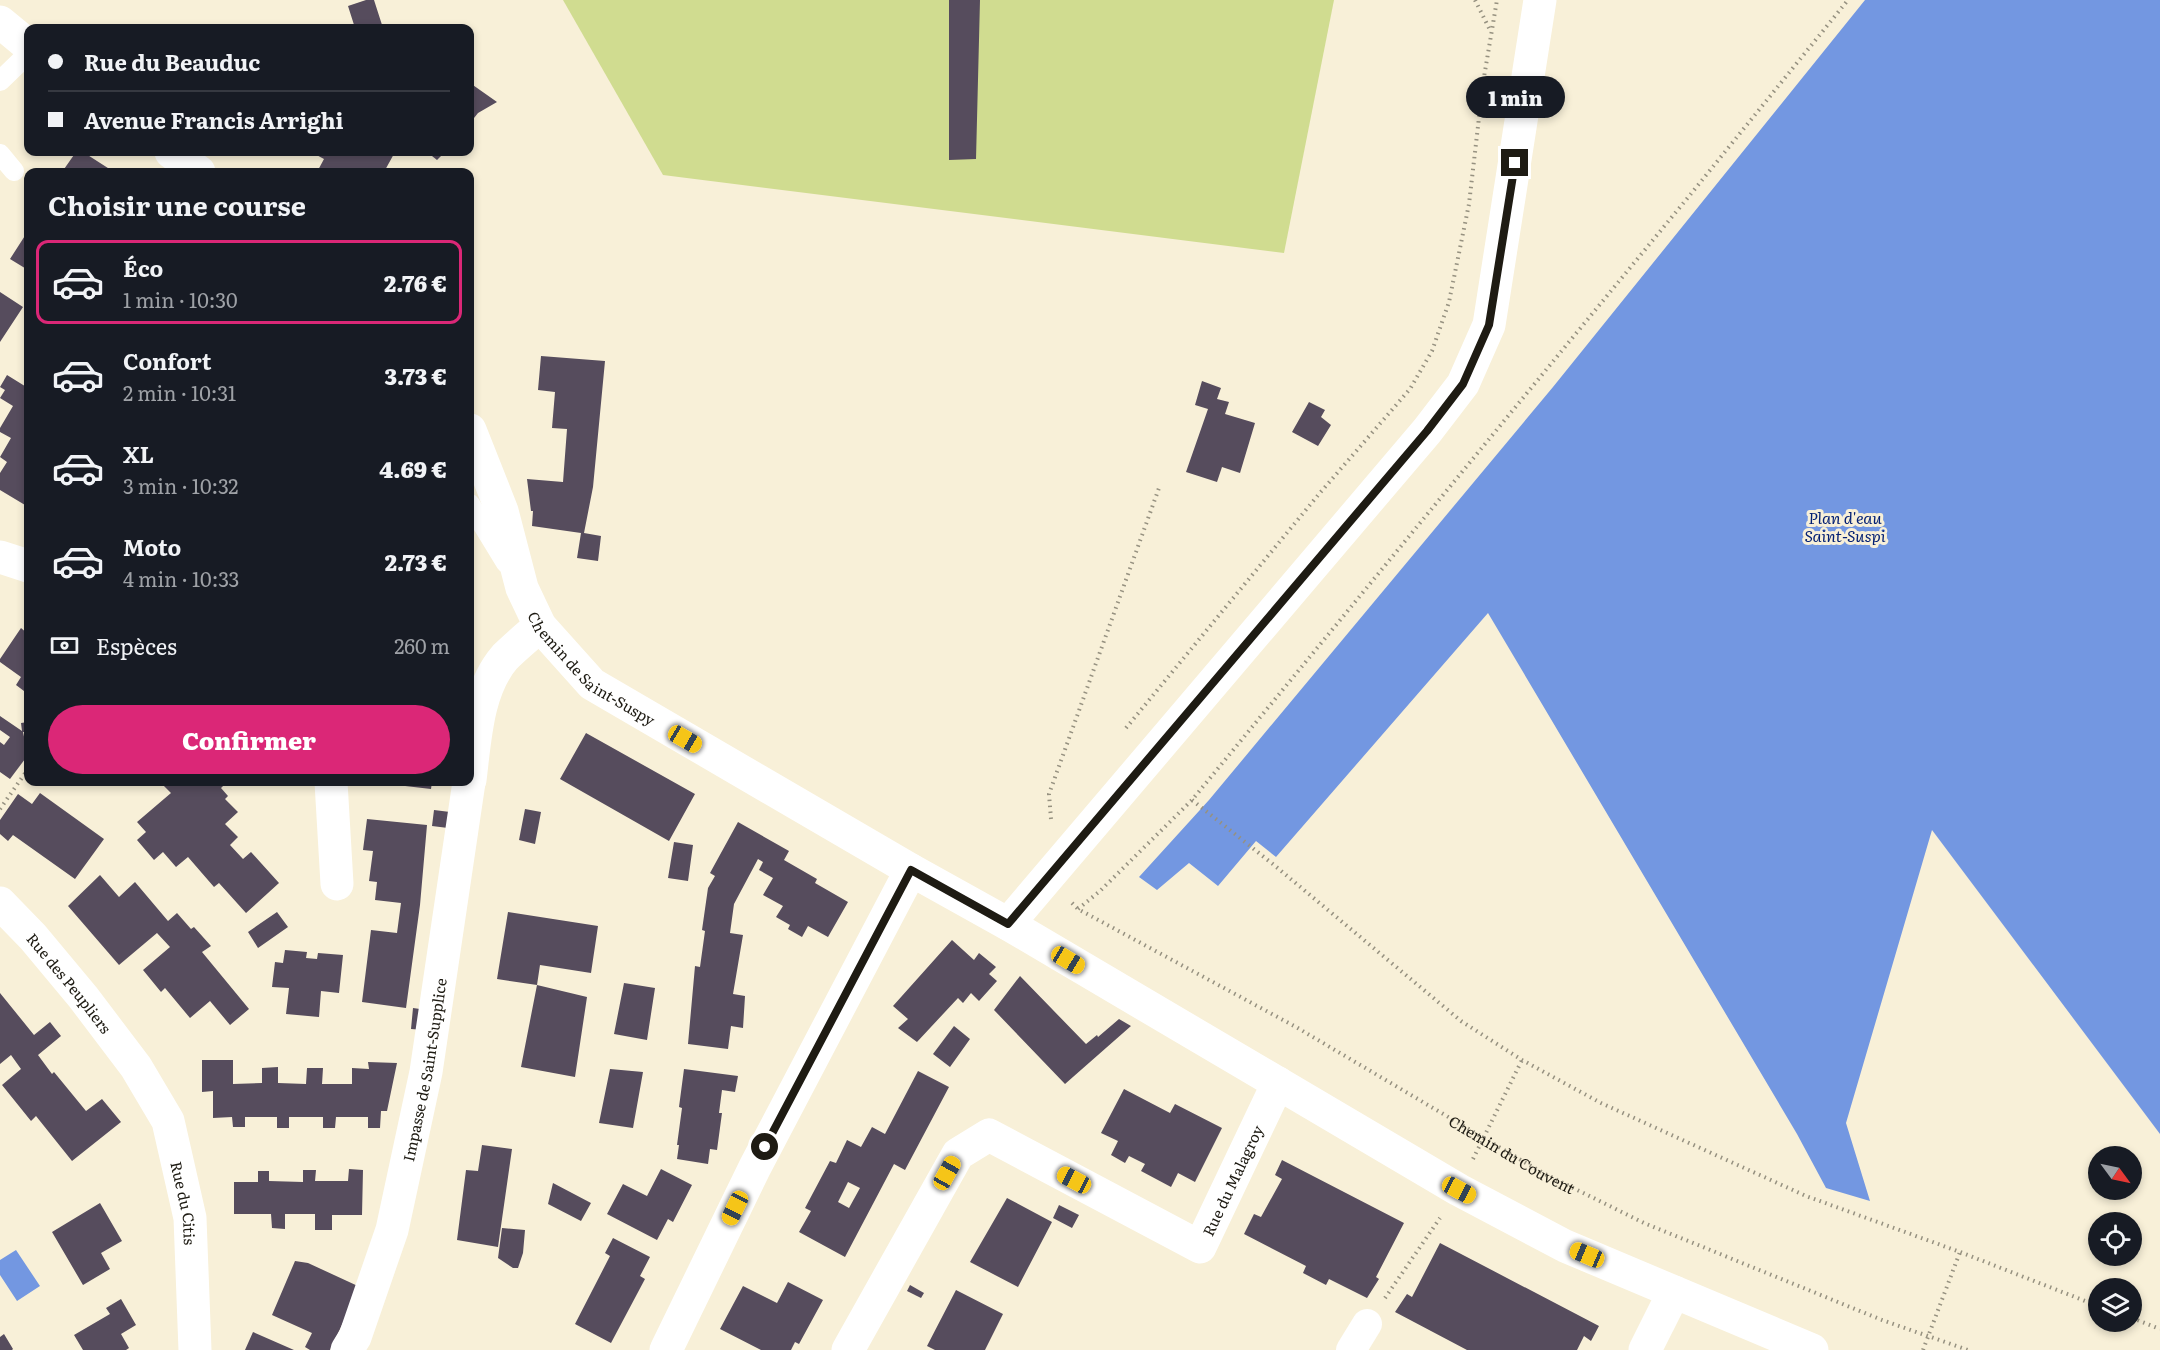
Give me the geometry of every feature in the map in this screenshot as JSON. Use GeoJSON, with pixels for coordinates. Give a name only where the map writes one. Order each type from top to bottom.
{"type":"FeatureCollection","features":[{"type":"Feature","properties":{"kind":"street"},"geometry":{"type":"LineString","coordinates":[[1540,0],[1489,325],[1463,384],[1427,431],[1008,924],[1459,1190],[1565,1246],[1812,1350]]}},
{"type":"Feature","properties":{"kind":"street"},"geometry":{"type":"LineString","coordinates":[[0,22],[24,42]]}},
{"type":"Feature","properties":{"kind":"street"},"geometry":{"type":"LineString","coordinates":[[177,156],[193,168]]}},
{"type":"Feature","properties":{"kind":"street","name":"Chemin de Saint-Suspy"},"geometry":{"type":"LineString","coordinates":[[474,440],[502,511],[522,588],[540,626],[592,684],[1008,924]]}},
{"type":"Feature","properties":{"kind":"street"},"geometry":{"type":"LineString","coordinates":[[0,557],[24,565]]}},
{"type":"Feature","properties":{"kind":"street","name":"Impasse de Saint-Supplice"},"geometry":{"type":"LineString","coordinates":[[474,748],[479,714],[491,681],[504,659],[540,626]]}},
{"type":"Feature","properties":{"kind":"street"},"geometry":{"type":"LineString","coordinates":[[331,786],[337,884]]}},
{"type":"Feature","properties":{"kind":"street","name":"Impasse de Saint-Supplice"},"geometry":{"type":"LineString","coordinates":[[348,1350],[355,1337],[392,1230],[414,1129],[426,1072],[468,786]]}},
{"type":"Feature","properties":{"kind":"street"},"geometry":{"type":"LineString","coordinates":[[666,1350],[754,1167],[911,870]]}},
{"type":"Feature","properties":{"kind":"street","name":"Rue des Peupliers"},"geometry":{"type":"LineString","coordinates":[[0,903],[33,937],[83,997],[136,1067]]}},
{"type":"Feature","properties":{"kind":"street","name":"Rue du Citis"},"geometry":{"type":"LineString","coordinates":[[136,1067],[168,1121],[190,1218],[195,1350]]}},
{"type":"Feature","properties":{"kind":"street","name":"Rue du Malagroy"},"geometry":{"type":"LineString","coordinates":[[848,1350],[958,1154],[989,1135],[1200,1247],[1278,1083]]}},
{"type":"Feature","properties":{"kind":"street"},"geometry":{"type":"LineString","coordinates":[[1645,1350],[1674,1292]]}},
{"type":"Feature","properties":{"kind":"street"},"geometry":{"type":"LineString","coordinates":[[1351,1350],[1367,1324]]}},
{"type":"Feature","properties":{"kind":"lane"},"geometry":{"type":"LineString","coordinates":[[0,81],[24,58]]}},
{"type":"Feature","properties":{"kind":"lane"},"geometry":{"type":"LineString","coordinates":[[0,154],[14,171]]}},
{"type":"Feature","properties":{"kind":"lane"},"geometry":{"type":"LineString","coordinates":[[474,510],[522,588]]}},
{"type":"Feature","properties":{"kind":"path"},"geometry":{"type":"LineString","coordinates":[[1475,0],[1491,33]]}},
{"type":"Feature","properties":{"kind":"path"},"geometry":{"type":"LineString","coordinates":[[1122,733],[1319,494],[1410,389],[1432,351],[1449,302],[1469,204],[1483,83],[1497,0]]}},
{"type":"Feature","properties":{"kind":"path"},"geometry":{"type":"LineString","coordinates":[[1848,0],[1192,800],[1274,865],[1461,1021],[1522,1060],[1601,1103],[1806,1196],[1960,1252],[2088,1302]]}},
{"type":"Feature","properties":{"kind":"path"},"geometry":{"type":"LineString","coordinates":[[1059,814],[1052,822],[1049,794],[1159,488]]}},
{"type":"Feature","properties":{"kind":"path"},"geometry":{"type":"LineString","coordinates":[[0,809],[24,775]]}},
{"type":"Feature","properties":{"kind":"path","name":"Chemin du Couvent"},"geometry":{"type":"LineString","coordinates":[[1192,800],[1100,891],[1078,909],[1296,1027],[1543,1173],[1644,1222],[1928,1337],[1968,1350]]}},
{"type":"Feature","properties":{"kind":"path"},"geometry":{"type":"LineString","coordinates":[[1482,1138],[1522,1060]]}},
{"type":"Feature","properties":{"kind":"path"},"geometry":{"type":"LineString","coordinates":[[1367,1324],[1459,1190]]}},
{"type":"Feature","properties":{"kind":"path"},"geometry":{"type":"LineString","coordinates":[[1923,1350],[1960,1252]]}},
{"type":"Feature","properties":{"kind":"path"},"geometry":{"type":"LineString","coordinates":[[2142,1322],[2160,1329]]}},
{"type":"Feature","properties":{"kind":"green space"},"geometry":{"type":"Polygon","coordinates":[[[563,0],[1334,0],[1284,253],[663,175],[563,0]]]}},
{"type":"Feature","properties":{"kind":"water","name":"Plan d'eau Saint-Suspi"},"geometry":{"type":"Polygon","coordinates":[[[1865,0],[2160,0],[2160,1134],[1932,830],[1846,1123],[1870,1201],[1826,1188],[1797,1134],[1488,613],[1276,857],[1256,841],[1218,886],[1189,863],[1157,890],[1139,877],[1209,800],[1553,387],[1865,0]]]}},
{"type":"Feature","properties":{"kind":"water"},"geometry":{"type":"Polygon","coordinates":[[[16,1250],[40,1286],[17,1301],[0,1275],[0,1260],[16,1250]]]}},
{"type":"Feature","properties":{"kind":"building"},"geometry":{"type":"Polygon","coordinates":[[[374,0],[382,24],[354,24],[348,6],[374,0]]]}},
{"type":"Feature","properties":{"kind":"building"},"geometry":{"type":"Polygon","coordinates":[[[949,0],[980,0],[976,159],[949,160],[949,0]]]}},
{"type":"Feature","properties":{"kind":"building"},"geometry":{"type":"Polygon","coordinates":[[[474,86],[497,102],[478,113],[474,118],[474,86]]]}},
{"type":"Feature","properties":{"kind":"building"},"geometry":{"type":"Polygon","coordinates":[[[73,156],[89,156],[108,168],[65,168],[73,156]]]}},
{"type":"Feature","properties":{"kind":"building"},"geometry":{"type":"Polygon","coordinates":[[[318,156],[393,156],[386,168],[319,168],[324,159],[318,156]]]}},
{"type":"Feature","properties":{"kind":"building"},"geometry":{"type":"Polygon","coordinates":[[[24,237],[24,268],[10,259],[24,237]]]}},
{"type":"Feature","properties":{"kind":"building"},"geometry":{"type":"Polygon","coordinates":[[[0,292],[23,307],[0,342],[0,292]]]}},
{"type":"Feature","properties":{"kind":"building"},"geometry":{"type":"Polygon","coordinates":[[[541,356],[605,361],[593,487],[584,533],[601,536],[598,561],[577,558],[581,533],[532,526],[533,511],[531,511],[527,479],[563,482],[567,429],[552,428],[555,392],[538,390],[541,356]]]}},
{"type":"Feature","properties":{"kind":"building"},"geometry":{"type":"Polygon","coordinates":[[[7,375],[24,386],[24,504],[0,490],[0,473],[7,462],[0,457],[11,438],[0,432],[0,428],[13,406],[0,398],[5,390],[0,387],[7,375]]]}},
{"type":"Feature","properties":{"kind":"building"},"geometry":{"type":"Polygon","coordinates":[[[1202,381],[1221,388],[1217,399],[1229,402],[1225,414],[1255,423],[1240,473],[1222,467],[1217,482],[1186,472],[1208,409],[1195,405],[1202,381]]]}},
{"type":"Feature","properties":{"kind":"building"},"geometry":{"type":"Polygon","coordinates":[[[1309,402],[1325,410],[1321,417],[1331,425],[1318,446],[1292,432],[1309,402]]]}},
{"type":"Feature","properties":{"kind":"building"},"geometry":{"type":"Polygon","coordinates":[[[21,628],[24,631],[24,691],[16,685],[21,677],[0,662],[21,628]]]}},
{"type":"Feature","properties":{"kind":"building"},"geometry":{"type":"Polygon","coordinates":[[[0,716],[22,731],[21,723],[24,723],[24,760],[10,779],[0,772],[0,742],[4,745],[10,737],[0,730],[0,716]]]}},
{"type":"Feature","properties":{"kind":"building"},"geometry":{"type":"Polygon","coordinates":[[[586,733],[695,794],[669,841],[560,779],[586,733]]]}},
{"type":"Feature","properties":{"kind":"building"},"geometry":{"type":"Polygon","coordinates":[[[164,786],[223,786],[221,788],[228,796],[225,799],[238,812],[225,824],[238,837],[230,845],[243,859],[251,852],[279,883],[246,913],[219,883],[214,887],[188,857],[176,867],[163,852],[154,860],[137,840],[146,832],[137,822],[171,793],[164,786]]]}},
{"type":"Feature","properties":{"kind":"building"},"geometry":{"type":"Polygon","coordinates":[[[405,786],[431,786],[431,789],[405,786]]]}},
{"type":"Feature","properties":{"kind":"building"},"geometry":{"type":"Polygon","coordinates":[[[40,793],[104,839],[75,879],[13,835],[8,841],[0,834],[0,820],[18,794],[32,804],[40,793]]]}},
{"type":"Feature","properties":{"kind":"building"},"geometry":{"type":"Polygon","coordinates":[[[525,809],[541,812],[535,844],[519,840],[525,809]]]}},
{"type":"Feature","properties":{"kind":"building"},"geometry":{"type":"Polygon","coordinates":[[[434,810],[450,812],[448,828],[432,826],[434,810]]]}},
{"type":"Feature","properties":{"kind":"building"},"geometry":{"type":"Polygon","coordinates":[[[367,819],[427,825],[420,905],[406,1008],[362,1002],[371,930],[397,933],[401,903],[375,900],[377,882],[369,881],[373,851],[363,850],[367,819]]]}},
{"type":"Feature","properties":{"kind":"building"},"geometry":{"type":"Polygon","coordinates":[[[738,822],[789,851],[784,860],[817,879],[815,883],[848,902],[828,937],[808,926],[802,937],[788,929],[790,925],[776,917],[783,906],[763,895],[773,878],[759,870],[763,862],[758,859],[734,904],[730,933],[743,935],[733,994],[745,996],[743,1028],[731,1026],[728,1049],[688,1044],[695,966],[700,967],[708,888],[715,876],[710,873],[738,822]]]}},
{"type":"Feature","properties":{"kind":"building"},"geometry":{"type":"Polygon","coordinates":[[[674,842],[693,845],[688,881],[668,878],[674,842]]]}},
{"type":"Feature","properties":{"kind":"building"},"geometry":{"type":"Polygon","coordinates":[[[100,875],[119,897],[135,882],[168,921],[177,913],[191,929],[194,927],[211,946],[202,952],[249,1009],[230,1025],[210,1001],[190,1018],[165,988],[161,992],[143,970],[170,947],[157,933],[119,965],[68,906],[100,875]]]}},
{"type":"Feature","properties":{"kind":"building"},"geometry":{"type":"Polygon","coordinates":[[[277,912],[288,927],[258,948],[248,932],[277,912]]]}},
{"type":"Feature","properties":{"kind":"building"},"geometry":{"type":"Polygon","coordinates":[[[508,912],[598,926],[591,973],[540,965],[537,985],[497,979],[508,912]]]}},
{"type":"Feature","properties":{"kind":"building"},"geometry":{"type":"Polygon","coordinates":[[[952,940],[974,960],[979,953],[996,967],[989,974],[997,981],[979,1001],[971,993],[963,1003],[958,998],[917,1042],[898,1028],[908,1019],[893,1006],[952,940]]]}},
{"type":"Feature","properties":{"kind":"building"},"geometry":{"type":"Polygon","coordinates":[[[285,950],[307,952],[306,958],[317,959],[318,953],[343,955],[339,993],[321,991],[319,1017],[286,1014],[289,988],[272,987],[275,962],[283,963],[285,950]]]}},
{"type":"Feature","properties":{"kind":"building"},"geometry":{"type":"Polygon","coordinates":[[[1020,976],[1086,1044],[1119,1019],[1131,1026],[1065,1084],[994,1010],[1020,976]]]}},
{"type":"Feature","properties":{"kind":"building"},"geometry":{"type":"Polygon","coordinates":[[[624,983],[655,988],[647,1040],[614,1034],[624,983]]]}},
{"type":"Feature","properties":{"kind":"building"},"geometry":{"type":"Polygon","coordinates":[[[537,985],[587,997],[575,1077],[521,1067],[537,985]]]}},
{"type":"Feature","properties":{"kind":"building"},"geometry":{"type":"Polygon","coordinates":[[[0,993],[34,1035],[50,1022],[61,1036],[38,1055],[86,1111],[102,1099],[121,1122],[72,1161],[36,1116],[31,1121],[2,1085],[21,1069],[11,1055],[0,1064],[0,993]]]}},
{"type":"Feature","properties":{"kind":"building"},"geometry":{"type":"Polygon","coordinates":[[[413,1008],[427,1010],[424,1030],[411,1029],[413,1008]]]}},
{"type":"Feature","properties":{"kind":"building"},"geometry":{"type":"Polygon","coordinates":[[[954,1026],[970,1039],[950,1067],[933,1054],[954,1026]]]}},
{"type":"Feature","properties":{"kind":"building"},"geometry":{"type":"Polygon","coordinates":[[[202,1060],[233,1060],[233,1084],[262,1083],[262,1068],[278,1067],[278,1083],[306,1084],[307,1068],[323,1068],[322,1084],[352,1084],[352,1068],[369,1069],[368,1062],[397,1063],[387,1111],[381,1111],[380,1128],[368,1128],[368,1117],[336,1117],[335,1128],[323,1128],[323,1117],[289,1117],[289,1128],[277,1128],[277,1117],[245,1117],[245,1127],[233,1127],[232,1117],[213,1118],[213,1091],[202,1092],[202,1060]]]}},
{"type":"Feature","properties":{"kind":"building"},"geometry":{"type":"Polygon","coordinates":[[[610,1069],[643,1072],[633,1128],[599,1123],[610,1069]]]}},
{"type":"Feature","properties":{"kind":"building"},"geometry":{"type":"Polygon","coordinates":[[[684,1069],[738,1076],[735,1092],[722,1090],[719,1113],[722,1113],[717,1150],[710,1149],[708,1164],[677,1159],[682,1108],[679,1107],[684,1069]]]}},
{"type":"Feature","properties":{"kind":"building"},"geometry":{"type":"Polygon","coordinates":[[[918,1071],[949,1087],[905,1170],[894,1164],[845,1257],[799,1232],[811,1211],[805,1208],[830,1161],[836,1163],[847,1140],[861,1147],[872,1127],[885,1134],[918,1071]],[[848,1182],[838,1202],[849,1208],[860,1188],[848,1182]]]}},
{"type":"Feature","properties":{"kind":"building"},"geometry":{"type":"Polygon","coordinates":[[[1124,1089],[1170,1113],[1175,1104],[1222,1128],[1195,1182],[1178,1173],[1171,1187],[1141,1171],[1145,1164],[1129,1156],[1125,1163],[1111,1155],[1118,1141],[1101,1133],[1124,1089]]]}},
{"type":"Feature","properties":{"kind":"building"},"geometry":{"type":"Polygon","coordinates":[[[482,1145],[512,1149],[498,1247],[457,1240],[466,1170],[478,1171],[482,1145]]]}},
{"type":"Feature","properties":{"kind":"building"},"geometry":{"type":"Polygon","coordinates":[[[1282,1160],[1404,1223],[1376,1277],[1379,1279],[1367,1298],[1329,1279],[1326,1285],[1303,1273],[1306,1266],[1244,1234],[1254,1214],[1261,1217],[1282,1179],[1275,1175],[1282,1160]]]}},
{"type":"Feature","properties":{"kind":"building"},"geometry":{"type":"Polygon","coordinates":[[[349,1169],[363,1170],[362,1215],[332,1215],[332,1230],[315,1230],[315,1214],[285,1214],[285,1229],[272,1228],[271,1214],[234,1214],[234,1182],[258,1182],[258,1171],[269,1171],[269,1181],[303,1182],[303,1170],[316,1170],[315,1181],[348,1181],[349,1169]]]}},
{"type":"Feature","properties":{"kind":"building"},"geometry":{"type":"Polygon","coordinates":[[[661,1169],[692,1185],[673,1222],[668,1219],[657,1240],[607,1214],[623,1184],[647,1196],[661,1169]]]}},
{"type":"Feature","properties":{"kind":"building"},"geometry":{"type":"Polygon","coordinates":[[[553,1183],[591,1203],[581,1221],[548,1204],[553,1183]]]}},
{"type":"Feature","properties":{"kind":"building"},"geometry":{"type":"Polygon","coordinates":[[[1007,1198],[1052,1222],[1018,1287],[970,1262],[1007,1198]]]}},
{"type":"Feature","properties":{"kind":"building"},"geometry":{"type":"Polygon","coordinates":[[[100,1203],[122,1241],[101,1253],[110,1269],[83,1285],[52,1232],[100,1203]]]}},
{"type":"Feature","properties":{"kind":"building"},"geometry":{"type":"Polygon","coordinates":[[[1059,1205],[1079,1215],[1072,1228],[1053,1218],[1059,1205]]]}},
{"type":"Feature","properties":{"kind":"building"},"geometry":{"type":"Polygon","coordinates":[[[502,1228],[525,1230],[523,1253],[518,1268],[513,1268],[498,1258],[502,1228]]]}},
{"type":"Feature","properties":{"kind":"building"},"geometry":{"type":"Polygon","coordinates":[[[613,1238],[650,1257],[640,1276],[645,1279],[611,1343],[575,1324],[610,1256],[605,1253],[613,1238]]]}},
{"type":"Feature","properties":{"kind":"building"},"geometry":{"type":"Polygon","coordinates":[[[1440,1243],[1599,1326],[1591,1341],[1584,1336],[1577,1350],[1467,1350],[1395,1312],[1407,1294],[1412,1297],[1440,1243]]]}},
{"type":"Feature","properties":{"kind":"building"},"geometry":{"type":"Polygon","coordinates":[[[295,1261],[308,1263],[360,1287],[330,1350],[310,1350],[305,1347],[312,1333],[272,1315],[295,1261]]]}},
{"type":"Feature","properties":{"kind":"building"},"geometry":{"type":"Polygon","coordinates":[[[788,1282],[823,1300],[799,1344],[795,1342],[791,1350],[761,1350],[720,1329],[743,1286],[777,1303],[788,1282]]]}},
{"type":"Feature","properties":{"kind":"building"},"geometry":{"type":"Polygon","coordinates":[[[910,1285],[924,1293],[921,1298],[907,1291],[910,1285]]]}},
{"type":"Feature","properties":{"kind":"building"},"geometry":{"type":"Polygon","coordinates":[[[956,1290],[1003,1314],[985,1350],[935,1350],[927,1346],[956,1290]]]}},
{"type":"Feature","properties":{"kind":"building"},"geometry":{"type":"Polygon","coordinates":[[[121,1299],[136,1325],[121,1334],[129,1348],[126,1350],[83,1350],[74,1335],[110,1314],[106,1308],[121,1299]]]}},
{"type":"Feature","properties":{"kind":"building"},"geometry":{"type":"Polygon","coordinates":[[[253,1332],[294,1350],[245,1350],[253,1332]]]}},
{"type":"Feature","properties":{"kind":"building"},"geometry":{"type":"Polygon","coordinates":[[[4,1334],[12,1350],[0,1350],[0,1337],[4,1334]]]}},
{"type":"Feature","properties":{"kind":"route"},"geometry":{"type":"LineString","coordinates":[[765,1147],[911,870],[1008,924],[1427,431],[1463,384],[1489,325],[1515,163]]}}]}
